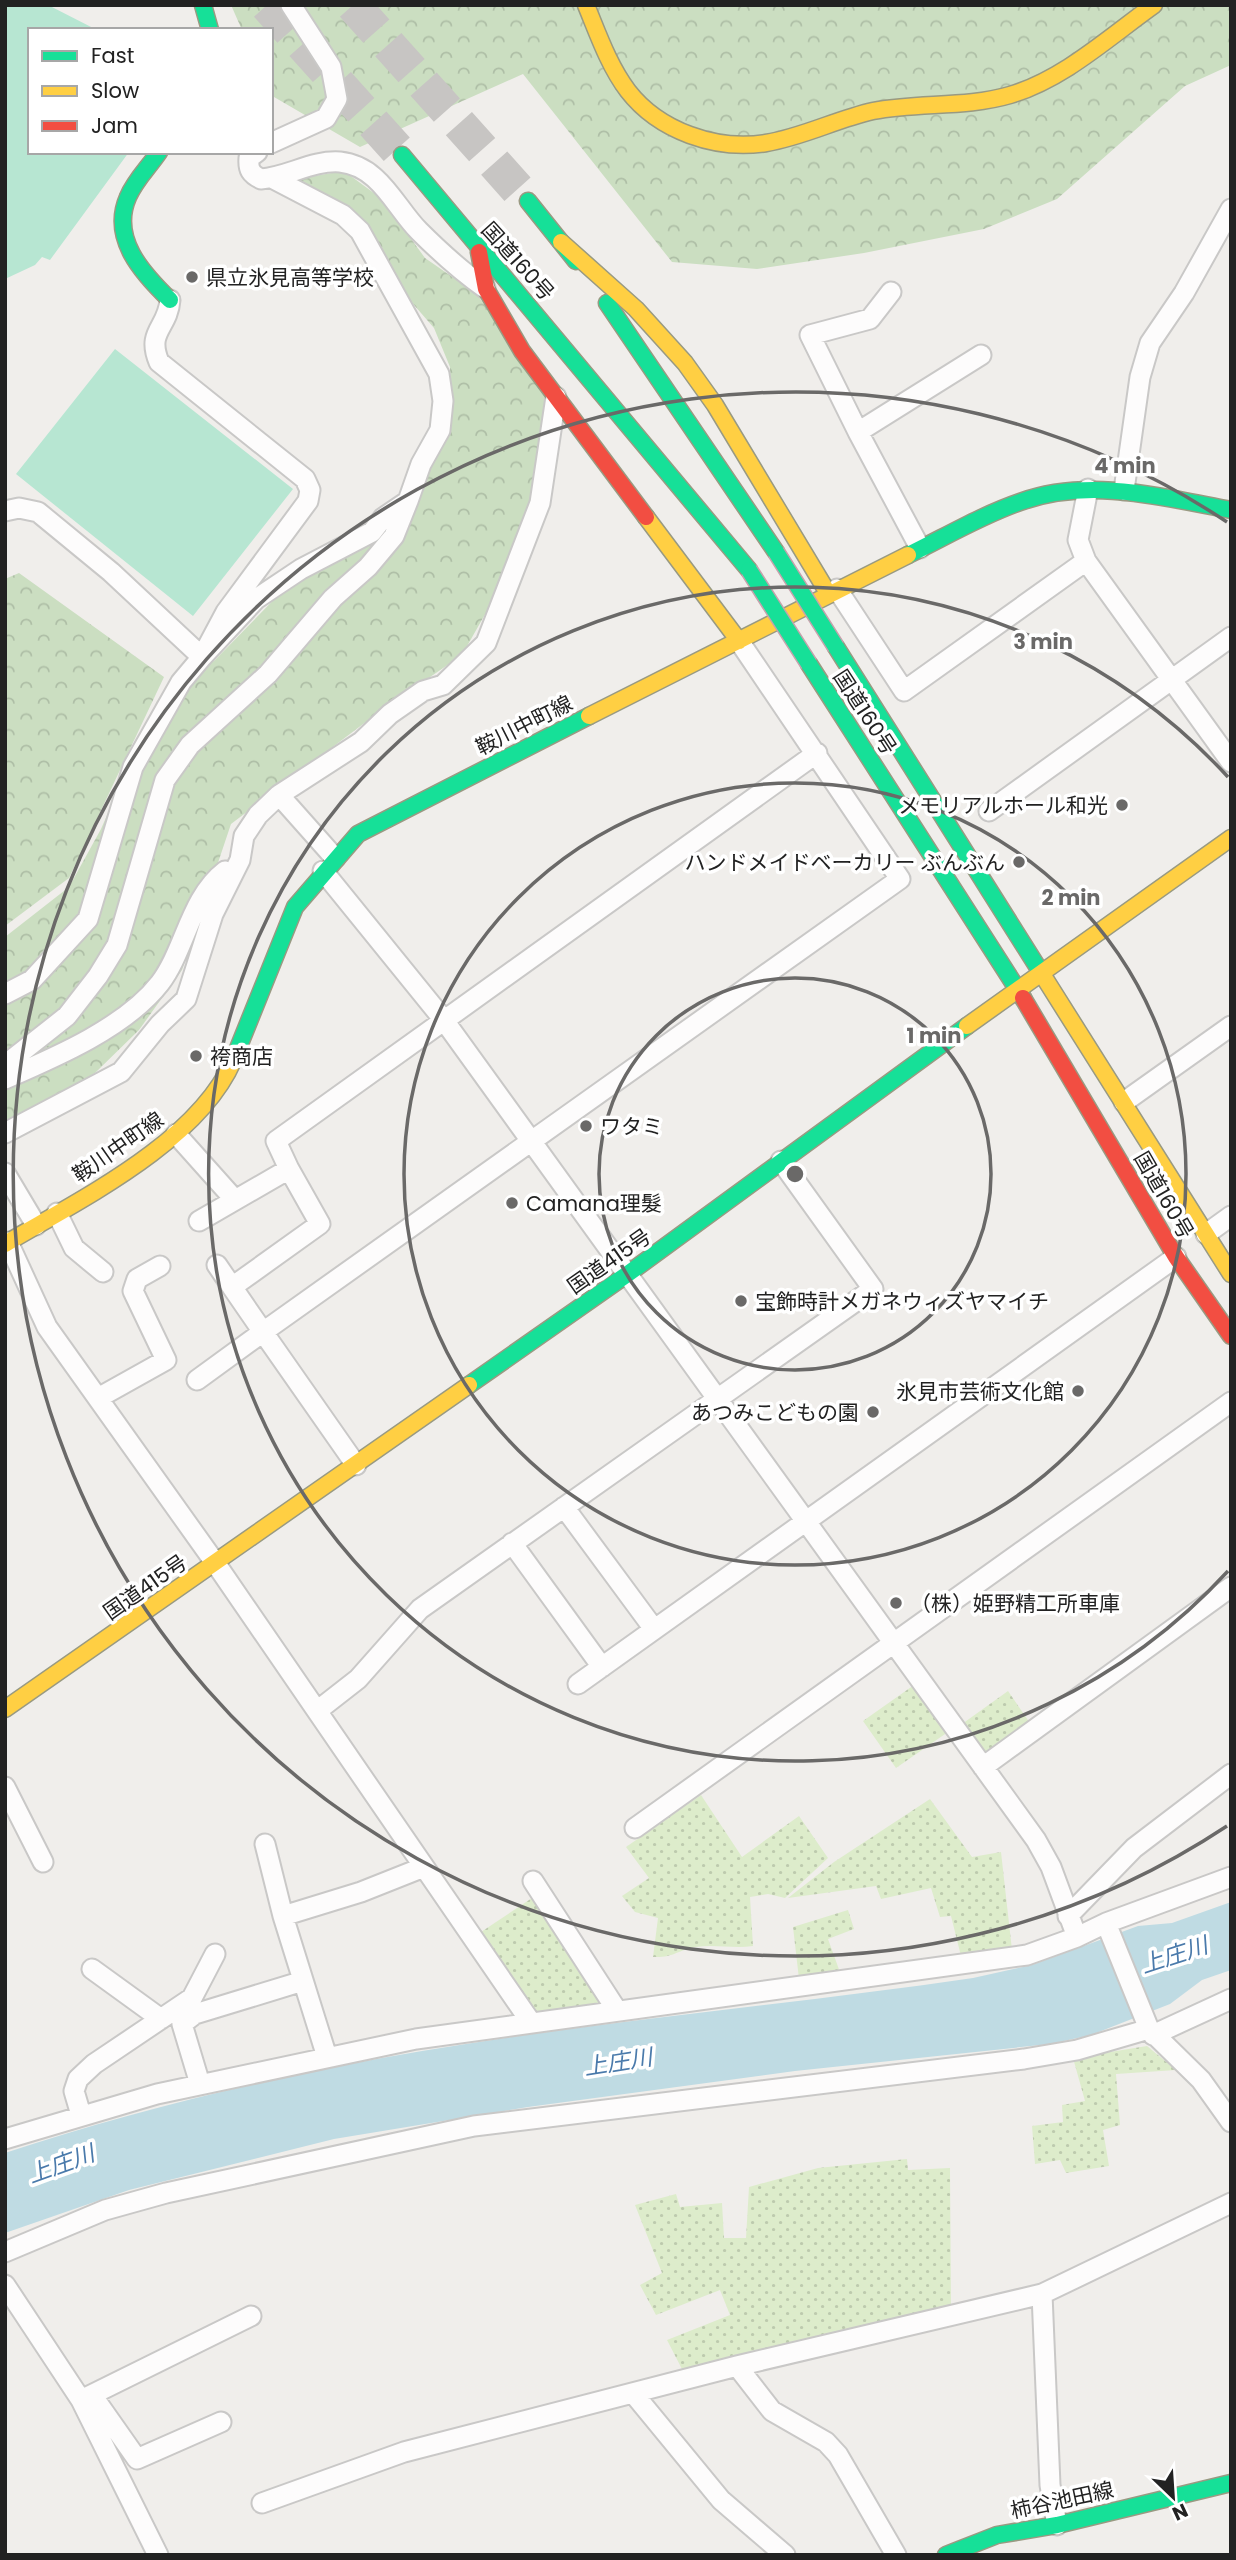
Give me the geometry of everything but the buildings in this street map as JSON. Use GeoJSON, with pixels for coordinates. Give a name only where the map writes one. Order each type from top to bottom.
{"type":"FeatureCollection","features":[{"type":"Feature","properties":{"kind":"main road"},"geometry":{"type":"LineString","coordinates":[[202,5],[209,28]]}},
{"type":"Feature","properties":{"kind":"main road"},"geometry":{"type":"LineString","coordinates":[[586,5],[611,62],[629,92],[651,113],[680,131],[718,142],[763,144],[804,134],[857,114],[894,107],[1010,95],[1046,79],[1154,5]]}},
{"type":"Feature","properties":{"kind":"main road"},"geometry":{"type":"LineString","coordinates":[[158,154],[128,198],[124,214],[125,239],[130,256],[143,274],[170,300]]}},
{"type":"Feature","properties":{"kind":"main road","name":"国道160号"},"geometry":{"type":"LineString","coordinates":[[402,155],[478,248],[544,321],[749,570],[1019,988],[1177,1257],[1231,1336]]}},
{"type":"Feature","properties":{"kind":"main road","name":"国道160号"},"geometry":{"type":"LineString","coordinates":[[528,201],[599,291],[776,552],[1231,1273]]}},
{"type":"Feature","properties":{"kind":"main road"},"geometry":{"type":"LineString","coordinates":[[561,242],[636,309],[685,363],[715,405],[745,460],[832,591]]}},
{"type":"Feature","properties":{"kind":"main road"},"geometry":{"type":"LineString","coordinates":[[478,248],[486,289],[522,351],[739,640]]}},
{"type":"Feature","properties":{"kind":"main road","name":"鞍川中町線"},"geometry":{"type":"LineString","coordinates":[[6,1243],[124,1173],[176,1134],[211,1096],[230,1069],[295,907],[329,864],[358,834],[832,591],[1021,501],[1088,489],[1124,491],[1231,510]]}},
{"type":"Feature","properties":{"kind":"main road","name":"国道415号"},"geometry":{"type":"LineString","coordinates":[[5,1709],[629,1273],[1019,988],[1231,838]]}},
{"type":"Feature","properties":{"kind":"main road","name":"柿谷池田線"},"geometry":{"type":"LineString","coordinates":[[946,2555],[997,2535],[1056,2525],[1231,2483]]}},
{"type":"Feature","properties":{"kind":"street"},"geometry":{"type":"LineString","coordinates":[[273,142],[326,118],[337,99],[331,67],[319,44],[291,5]]}},
{"type":"Feature","properties":{"kind":"street"},"geometry":{"type":"LineString","coordinates":[[254,154],[248,158],[253,175],[261,179],[317,163],[341,162],[360,167],[379,181],[416,228],[450,262],[486,289]]}},
{"type":"Feature","properties":{"kind":"street"},"geometry":{"type":"LineString","coordinates":[[5,1065],[67,1016],[98,976],[117,945],[166,780],[190,745],[268,674],[333,598],[369,567],[394,536],[421,464],[440,430],[443,401],[439,374],[360,231],[343,215],[272,178]]}},
{"type":"Feature","properties":{"kind":"street"},"geometry":{"type":"LineString","coordinates":[[1124,491],[1140,377],[1150,343],[1184,293],[1231,209]]}},
{"type":"Feature","properties":{"kind":"street"},"geometry":{"type":"LineString","coordinates":[[891,292],[870,319],[810,335],[920,548]]}},
{"type":"Feature","properties":{"kind":"street"},"geometry":{"type":"LineString","coordinates":[[170,300],[169,315],[157,331],[153,346],[159,362],[305,479],[310,490],[308,501],[226,612],[202,657]]}},
{"type":"Feature","properties":{"kind":"street"},"geometry":{"type":"LineString","coordinates":[[858,432],[981,355]]}},
{"type":"Feature","properties":{"kind":"street"},"geometry":{"type":"LineString","coordinates":[[5,1133],[121,1072],[160,1024],[186,999],[213,914],[240,860],[244,836],[258,815],[279,795],[361,742],[390,714],[423,691],[443,685],[486,643],[540,503],[556,396]]}},
{"type":"Feature","properties":{"kind":"street"},"geometry":{"type":"LineString","coordinates":[[1088,489],[1078,540],[1086,561],[1231,762]]}},
{"type":"Feature","properties":{"kind":"street"},"geometry":{"type":"LineString","coordinates":[[5,994],[32,980],[88,919],[133,767],[181,682],[256,600],[301,569],[372,532],[383,518],[408,501]]}},
{"type":"Feature","properties":{"kind":"street"},"geometry":{"type":"LineString","coordinates":[[5,511],[19,508],[38,512],[111,572],[202,657]]}},
{"type":"Feature","properties":{"kind":"street"},"geometry":{"type":"LineString","coordinates":[[832,591],[904,691],[1086,561]]}},
{"type":"Feature","properties":{"kind":"street"},"geometry":{"type":"LineString","coordinates":[[989,811],[1231,637]]}},
{"type":"Feature","properties":{"kind":"street"},"geometry":{"type":"LineString","coordinates":[[197,1380],[900,878],[739,640]]}},
{"type":"Feature","properties":{"kind":"street"},"geometry":{"type":"LineString","coordinates":[[232,1287],[320,1224],[276,1142],[443,1019],[817,753]]}},
{"type":"Feature","properties":{"kind":"street"},"geometry":{"type":"LineString","coordinates":[[279,795],[629,1273],[1035,1840],[1051,1867],[1077,1937]]}},
{"type":"Feature","properties":{"kind":"street"},"geometry":{"type":"LineString","coordinates":[[5,1079],[123,1020],[160,982],[192,917],[220,876],[240,860]]}},
{"type":"Feature","properties":{"kind":"street"},"geometry":{"type":"LineString","coordinates":[[1124,1102],[1231,1026]]}},
{"type":"Feature","properties":{"kind":"street"},"geometry":{"type":"LineString","coordinates":[[176,1134],[235,1200]]}},
{"type":"Feature","properties":{"kind":"street"},"geometry":{"type":"LineString","coordinates":[[317,1711],[358,1679],[420,1609],[873,1289],[781,1161]]}},
{"type":"Feature","properties":{"kind":"street"},"geometry":{"type":"LineString","coordinates":[[199,1221],[289,1169]]}},
{"type":"Feature","properties":{"kind":"street"},"geometry":{"type":"LineString","coordinates":[[5,1173],[36,1225]]}},
{"type":"Feature","properties":{"kind":"street"},"geometry":{"type":"LineString","coordinates":[[57,1213],[75,1248],[103,1272]]}},
{"type":"Feature","properties":{"kind":"street"},"geometry":{"type":"LineString","coordinates":[[1206,1234],[1231,1216]]}},
{"type":"Feature","properties":{"kind":"street"},"geometry":{"type":"LineString","coordinates":[[6,1243],[47,1327],[216,1564],[530,2021]]}},
{"type":"Feature","properties":{"kind":"street"},"geometry":{"type":"LineString","coordinates":[[578,1684],[1177,1257]]}},
{"type":"Feature","properties":{"kind":"street"},"geometry":{"type":"LineString","coordinates":[[217,1265],[356,1465]]}},
{"type":"Feature","properties":{"kind":"street"},"geometry":{"type":"LineString","coordinates":[[98,1398],[166,1360],[133,1291],[137,1279],[160,1266]]}},
{"type":"Feature","properties":{"kind":"street"},"geometry":{"type":"LineString","coordinates":[[635,1828],[1231,1402]]}},
{"type":"Feature","properties":{"kind":"street"},"geometry":{"type":"LineString","coordinates":[[564,1507],[653,1629]]}},
{"type":"Feature","properties":{"kind":"street"},"geometry":{"type":"LineString","coordinates":[[512,1544],[602,1667]]}},
{"type":"Feature","properties":{"kind":"street"},"geometry":{"type":"LineString","coordinates":[[983,1767],[1231,1587]]}},
{"type":"Feature","properties":{"kind":"street"},"geometry":{"type":"LineString","coordinates":[[1068,1916],[1134,1848],[1231,1774]]}},
{"type":"Feature","properties":{"kind":"street"},"geometry":{"type":"LineString","coordinates":[[5,1787],[43,1862]]}},
{"type":"Feature","properties":{"kind":"street"},"geometry":{"type":"LineString","coordinates":[[265,1844],[283,1916],[327,2057]]}},
{"type":"Feature","properties":{"kind":"street"},"geometry":{"type":"LineString","coordinates":[[283,1916],[361,1892],[424,1867]]}},
{"type":"Feature","properties":{"kind":"street"},"geometry":{"type":"LineString","coordinates":[[5,2139],[81,2115],[200,2084],[327,2057],[530,2021],[1027,1955],[1231,1877]]}},
{"type":"Feature","properties":{"kind":"street"},"geometry":{"type":"LineString","coordinates":[[533,1881],[616,2009]]}},
{"type":"Feature","properties":{"kind":"street"},"geometry":{"type":"LineString","coordinates":[[1108,1926],[1151,2032],[1201,2080],[1231,2122]]}},
{"type":"Feature","properties":{"kind":"street"},"geometry":{"type":"LineString","coordinates":[[81,2115],[74,2091],[78,2079],[94,2064],[192,1998],[215,1954]]}},
{"type":"Feature","properties":{"kind":"street"},"geometry":{"type":"LineString","coordinates":[[92,1969],[161,2019]]}},
{"type":"Feature","properties":{"kind":"street"},"geometry":{"type":"LineString","coordinates":[[200,2084],[182,2024],[195,2014],[303,1980]]}},
{"type":"Feature","properties":{"kind":"street"},"geometry":{"type":"LineString","coordinates":[[5,2252],[105,2210],[166,2193],[474,2126],[1024,2059],[1077,2050],[1151,2032],[1231,1998]]}},
{"type":"Feature","properties":{"kind":"street"},"geometry":{"type":"LineString","coordinates":[[262,2503],[404,2452],[737,2366],[1042,2294],[1231,2203]]}},
{"type":"Feature","properties":{"kind":"street"},"geometry":{"type":"LineString","coordinates":[[5,2285],[86,2397],[137,2459],[221,2422]]}},
{"type":"Feature","properties":{"kind":"street"},"geometry":{"type":"LineString","coordinates":[[1042,2294],[1050,2485],[1056,2525]]}},
{"type":"Feature","properties":{"kind":"street"},"geometry":{"type":"LineString","coordinates":[[86,2397],[251,2316]]}},
{"type":"Feature","properties":{"kind":"street"},"geometry":{"type":"LineString","coordinates":[[737,2366],[772,2411],[826,2442],[838,2455],[896,2555]]}},
{"type":"Feature","properties":{"kind":"street"},"geometry":{"type":"LineString","coordinates":[[633,2393],[721,2500],[785,2555]]}},
{"type":"Feature","properties":{"kind":"street"},"geometry":{"type":"LineString","coordinates":[[86,2397],[159,2555]]}},
{"type":"Feature","properties":{"kind":"green space"},"geometry":{"type":"Polygon","coordinates":[[[5,5],[48,5],[93,28],[28,28],[28,154],[128,154],[50,260],[42,257],[35,265],[5,279],[5,5]]]}},
{"type":"Feature","properties":{"kind":"green space"},"geometry":{"type":"Polygon","coordinates":[[[231,5],[1231,5],[1231,65],[1185,86],[1057,199],[984,229],[864,253],[757,269],[672,262],[523,74],[360,147],[274,97],[273,28],[241,28],[231,5]]]}},
{"type":"Feature","properties":{"kind":"green space"},"geometry":{"type":"Polygon","coordinates":[[[344,171],[382,199],[425,258],[477,294],[546,396],[532,500],[496,595],[462,655],[375,715],[231,824],[182,970],[139,1030],[95,1073],[5,1124],[5,937],[69,887],[101,829],[157,701],[215,660],[292,581],[409,513],[451,420],[450,367],[434,328],[349,230],[296,179],[344,171]]]}},
{"type":"Feature","properties":{"kind":"green space"},"geometry":{"type":"Polygon","coordinates":[[[115,349],[293,489],[193,616],[16,474],[115,349]]]}},
{"type":"Feature","properties":{"kind":"green space"},"geometry":{"type":"Polygon","coordinates":[[[19,573],[164,677],[69,878],[5,926],[5,579],[19,573]]]}},
{"type":"Feature","properties":{"kind":"green space"},"geometry":{"type":"Polygon","coordinates":[[[914,1685],[948,1732],[896,1768],[863,1721],[914,1685]]]}},
{"type":"Feature","properties":{"kind":"green space"},"geometry":{"type":"Polygon","coordinates":[[[1008,1691],[1030,1723],[985,1755],[962,1724],[1008,1691]]]}},
{"type":"Feature","properties":{"kind":"green space"},"geometry":{"type":"Polygon","coordinates":[[[701,1795],[742,1857],[799,1816],[828,1858],[785,1898],[768,1894],[750,1897],[753,1946],[703,1946],[653,1957],[658,1918],[635,1912],[622,1896],[649,1878],[626,1847],[701,1795]]]}},
{"type":"Feature","properties":{"kind":"green space"},"geometry":{"type":"Polygon","coordinates":[[[930,1799],[972,1857],[1001,1852],[1012,1950],[961,1956],[951,1916],[940,1917],[931,1888],[881,1899],[876,1886],[788,1898],[834,1862],[930,1799]]]}},
{"type":"Feature","properties":{"kind":"green space"},"geometry":{"type":"Polygon","coordinates":[[[538,1894],[612,2007],[531,2019],[475,1936],[538,1894]]]}},
{"type":"Feature","properties":{"kind":"green space"},"geometry":{"type":"Polygon","coordinates":[[[848,1910],[854,1929],[828,1939],[841,1975],[799,1979],[793,1927],[848,1910]]]}},
{"type":"Feature","properties":{"kind":"green space"},"geometry":{"type":"Polygon","coordinates":[[[1147,2046],[1176,2070],[1116,2074],[1120,2125],[1103,2130],[1109,2166],[1066,2173],[1060,2160],[1035,2164],[1032,2126],[1063,2122],[1062,2105],[1085,2101],[1073,2058],[1147,2046]]]}},
{"type":"Feature","properties":{"kind":"green space"},"geometry":{"type":"Polygon","coordinates":[[[907,2159],[908,2170],[950,2168],[951,2307],[684,2373],[667,2340],[730,2315],[720,2290],[656,2315],[640,2285],[662,2273],[635,2205],[676,2194],[680,2207],[722,2203],[724,2238],[746,2238],[749,2187],[818,2168],[907,2159]]]}},
{"type":"Feature","properties":{"kind":"water","name":"上庄川"},"geometry":{"type":"Polygon","coordinates":[[[1231,1902],[1231,1970],[1202,1980],[1170,2004],[1091,2035],[1050,2044],[795,2071],[528,2107],[334,2139],[129,2190],[5,2233],[5,2153],[159,2107],[318,2070],[490,2040],[973,1978],[1032,1965],[1138,1926],[1172,1923],[1231,1902]]]}},
{"type":"Feature","properties":{"kind":"tunnel"},"geometry":{"type":"LineString","coordinates":[[267,5],[402,155]]}},
{"type":"Feature","properties":{"kind":"tunnel"},"geometry":{"type":"LineString","coordinates":[[353,5],[528,201]]}},
{"type":"Feature","properties":{"kind":"traffic: fast"},"geometry":{"type":"LineString","coordinates":[[203,5],[209,28]]}},
{"type":"Feature","properties":{"kind":"traffic: fast"},"geometry":{"type":"LineString","coordinates":[[157,154],[128,197],[123,212],[123,227],[132,254],[149,278],[170,300]]}},
{"type":"Feature","properties":{"kind":"traffic: fast"},"geometry":{"type":"LineString","coordinates":[[402,155],[749,570]]}},
{"type":"Feature","properties":{"kind":"traffic: fast"},"geometry":{"type":"LineString","coordinates":[[528,201],[576,261]]}},
{"type":"Feature","properties":{"kind":"traffic: fast"},"geometry":{"type":"LineString","coordinates":[[607,303],[776,552]]}},
{"type":"Feature","properties":{"kind":"traffic: fast"},"geometry":{"type":"LineString","coordinates":[[908,555],[1006,507],[1046,495],[1072,491],[1099,490],[1152,495],[1231,510]]}},
{"type":"Feature","properties":{"kind":"traffic: fast"},"geometry":{"type":"LineString","coordinates":[[776,552],[836,647]]}},
{"type":"Feature","properties":{"kind":"traffic: fast"},"geometry":{"type":"LineString","coordinates":[[749,570],[809,664]]}},
{"type":"Feature","properties":{"kind":"traffic: fast"},"geometry":{"type":"LineString","coordinates":[[836,647],[1042,974]]}},
{"type":"Feature","properties":{"kind":"traffic: fast"},"geometry":{"type":"LineString","coordinates":[[809,664],[1023,998]]}},
{"type":"Feature","properties":{"kind":"traffic: fast"},"geometry":{"type":"LineString","coordinates":[[233,1061],[295,907],[358,834],[589,716]]}},
{"type":"Feature","properties":{"kind":"traffic: fast"},"geometry":{"type":"LineString","coordinates":[[469,1385],[629,1273],[967,1026]]}},
{"type":"Feature","properties":{"kind":"traffic: fast"},"geometry":{"type":"LineString","coordinates":[[946,2555],[997,2535],[1057,2525],[1231,2483]]}},
{"type":"Feature","properties":{"kind":"traffic: slow"},"geometry":{"type":"LineString","coordinates":[[586,5],[615,71],[641,105],[672,127],[690,135],[709,141],[747,145],[780,140],[873,111],[976,102],[1010,95],[1030,88],[1067,68],[1154,5]]}},
{"type":"Feature","properties":{"kind":"traffic: slow"},"geometry":{"type":"LineString","coordinates":[[561,242],[636,309],[685,363],[715,405],[828,593]]}},
{"type":"Feature","properties":{"kind":"traffic: slow"},"geometry":{"type":"LineString","coordinates":[[646,517],[739,641]]}},
{"type":"Feature","properties":{"kind":"traffic: slow"},"geometry":{"type":"LineString","coordinates":[[589,716],[908,555]]}},
{"type":"Feature","properties":{"kind":"traffic: slow"},"geometry":{"type":"LineString","coordinates":[[967,1026],[1231,838]]}},
{"type":"Feature","properties":{"kind":"traffic: slow"},"geometry":{"type":"LineString","coordinates":[[1042,974],[1231,1274]]}},
{"type":"Feature","properties":{"kind":"traffic: slow"},"geometry":{"type":"LineString","coordinates":[[5,1244],[100,1188],[165,1143],[193,1118],[216,1091],[233,1061]]}},
{"type":"Feature","properties":{"kind":"traffic: slow"},"geometry":{"type":"LineString","coordinates":[[5,1709],[469,1385]]}},
{"type":"Feature","properties":{"kind":"traffic: jam"},"geometry":{"type":"LineString","coordinates":[[479,252],[486,289],[522,351],[646,517]]}},
{"type":"Feature","properties":{"kind":"traffic: jam"},"geometry":{"type":"LineString","coordinates":[[1023,998],[1176,1257],[1231,1336]]}},
{"type":"Feature","properties":{"kind":"place","name":"県立氷見高等学校"},"geometry":{"type":"Point","coordinates":[192,277]}},
{"type":"Feature","properties":{"kind":"place","name":"メモリアルホール和光"},"geometry":{"type":"Point","coordinates":[1122,805]}},
{"type":"Feature","properties":{"kind":"place","name":"ハンドメイドベーカリー ぶんぶん"},"geometry":{"type":"Point","coordinates":[1019,862]}},
{"type":"Feature","properties":{"kind":"place","name":"袴商店"},"geometry":{"type":"Point","coordinates":[196,1056]}},
{"type":"Feature","properties":{"kind":"place","name":"ワタミ"},"geometry":{"type":"Point","coordinates":[586,1126]}},
{"type":"Feature","properties":{"kind":"place","name":"Camana理髮"},"geometry":{"type":"Point","coordinates":[512,1203]}},
{"type":"Feature","properties":{"kind":"place","name":"宝飾時計メガネウィズヤマイチ"},"geometry":{"type":"Point","coordinates":[741,1301]}},
{"type":"Feature","properties":{"kind":"place","name":"氷見市芸術文化館"},"geometry":{"type":"Point","coordinates":[1078,1391]}},
{"type":"Feature","properties":{"kind":"place","name":"あつみこどもの園"},"geometry":{"type":"Point","coordinates":[873,1412]}},
{"type":"Feature","properties":{"kind":"place","name":"（株）姫野精工所車庫"},"geometry":{"type":"Point","coordinates":[896,1603]}}]}
